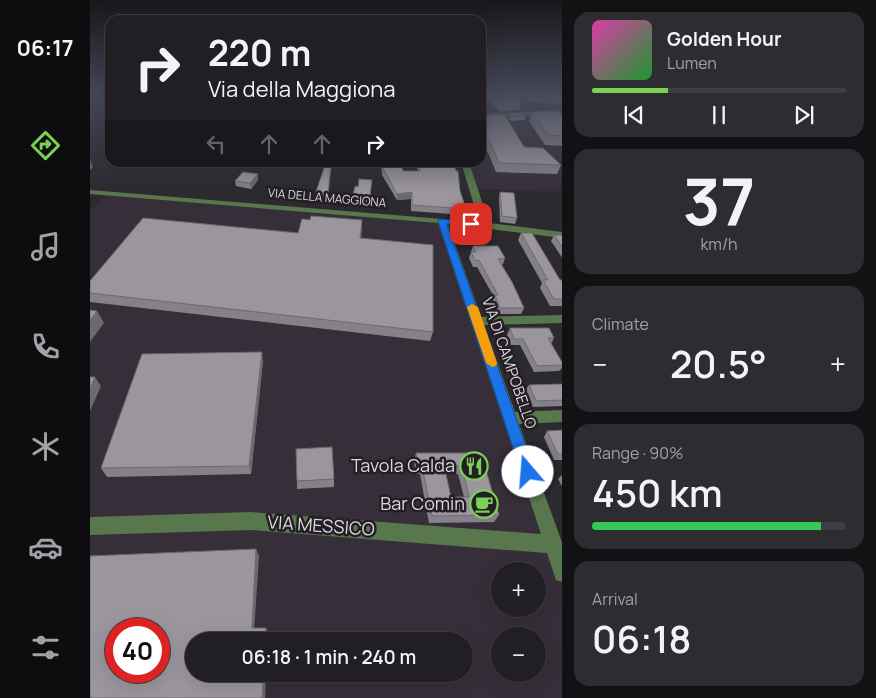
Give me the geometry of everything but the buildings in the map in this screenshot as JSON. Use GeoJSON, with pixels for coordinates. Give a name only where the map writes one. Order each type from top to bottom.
{"type":"FeatureCollection","features":[{"type":"Feature","properties":{"kind":"street"},"geometry":{"type":"LineString","coordinates":[[467,167],[485,225]]}},
{"type":"Feature","properties":{"kind":"street","name":"VIA DELLA MAGGIONA"},"geometry":{"type":"LineString","coordinates":[[90,192],[442,221],[562,235]]}},
{"type":"Feature","properties":{"kind":"street","name":"VIA DI CAMPOBELLO"},"geometry":{"type":"LineString","coordinates":[[442,221],[511,418],[551,544],[561,568]]}},
{"type":"Feature","properties":{"kind":"street"},"geometry":{"type":"LineString","coordinates":[[477,321],[562,319]]}},
{"type":"Feature","properties":{"kind":"street"},"geometry":{"type":"LineString","coordinates":[[511,418],[562,416]]}},
{"type":"Feature","properties":{"kind":"street","name":"VIA MESSICO"},"geometry":{"type":"LineString","coordinates":[[90,526],[259,522],[551,544]]}},
{"type":"Feature","properties":{"kind":"shaded area"},"geometry":{"type":"Polygon","coordinates":[[[486,127],[562,127],[562,185],[560,185],[562,192],[478,189],[471,167],[486,167],[486,127]]]}},
{"type":"Feature","properties":{"kind":"shaded area"},"geometry":{"type":"Polygon","coordinates":[[[108,193],[442,221],[562,573],[562,698],[90,698],[90,210],[108,193]]]}},
{"type":"Feature","properties":{"kind":"slow traffic"},"geometry":{"type":"LineString","coordinates":[[472,307],[492,363]]}},
{"type":"Feature","properties":{"kind":"place","name":"Tavola Calda"},"geometry":{"type":"Point","coordinates":[474,466]}},
{"type":"Feature","properties":{"kind":"place","name":"Bar Comin"},"geometry":{"type":"Point","coordinates":[484,504]}},
{"type":"Feature","properties":{"kind":"route"},"geometry":{"type":"LineString","coordinates":[[471,224],[442,221],[528,472]]}}]}
